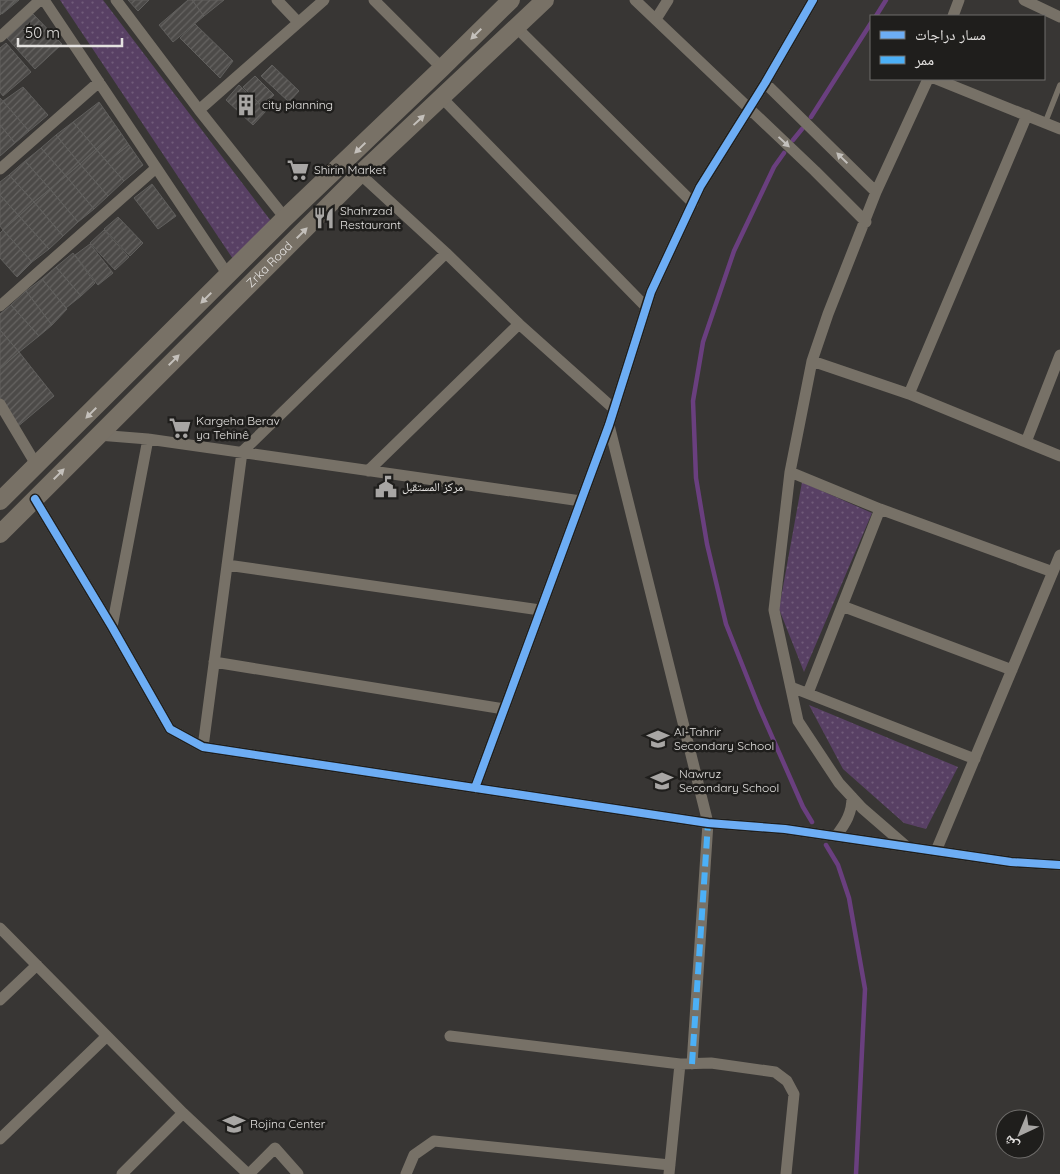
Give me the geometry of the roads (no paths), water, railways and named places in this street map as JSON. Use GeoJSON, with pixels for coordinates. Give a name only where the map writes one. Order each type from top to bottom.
{"type":"FeatureCollection","features":[{"type":"Feature","properties":{"kind":"main road","name":"Zrka Road"},"geometry":{"type":"LineString","coordinates":[[0,502],[285,218],[511,0]]}},
{"type":"Feature","properties":{"kind":"main road","name":"Zrka Road"},"geometry":{"type":"LineString","coordinates":[[0,534],[360,174],[443,99],[545,0]]}},
{"type":"Feature","properties":{"kind":"street"},"geometry":{"type":"LineString","coordinates":[[0,37],[40,0]]}},
{"type":"Feature","properties":{"kind":"street"},"geometry":{"type":"LineString","coordinates":[[44,0],[228,275]]}},
{"type":"Feature","properties":{"kind":"street"},"geometry":{"type":"LineString","coordinates":[[116,0],[199,110],[285,218]]}},
{"type":"Feature","properties":{"kind":"street"},"geometry":{"type":"LineString","coordinates":[[277,0],[298,22]]}},
{"type":"Feature","properties":{"kind":"street"},"geometry":{"type":"LineString","coordinates":[[199,110],[324,0]]}},
{"type":"Feature","properties":{"kind":"street"},"geometry":{"type":"LineString","coordinates":[[374,0],[442,68]]}},
{"type":"Feature","properties":{"kind":"street"},"geometry":{"type":"LineString","coordinates":[[635,0],[866,222]]}},
{"type":"Feature","properties":{"kind":"street"},"geometry":{"type":"LineString","coordinates":[[656,19],[668,0]]}},
{"type":"Feature","properties":{"kind":"street"},"geometry":{"type":"LineString","coordinates":[[475,788],[609,425],[651,292],[700,187],[765,83],[813,0]]}},
{"type":"Feature","properties":{"kind":"street"},"geometry":{"type":"LineString","coordinates":[[953,15],[959,0]]}},
{"type":"Feature","properties":{"kind":"street"},"geometry":{"type":"LineString","coordinates":[[1024,0],[1060,18]]}},
{"type":"Feature","properties":{"kind":"street"},"geometry":{"type":"LineString","coordinates":[[516,28],[693,203]]}},
{"type":"Feature","properties":{"kind":"street"},"geometry":{"type":"LineString","coordinates":[[907,846],[839,783],[798,721],[774,610],[790,472],[812,361],[828,314],[866,222],[876,192],[928,80]]}},
{"type":"Feature","properties":{"kind":"street"},"geometry":{"type":"LineString","coordinates":[[938,80],[1060,129]]}},
{"type":"Feature","properties":{"kind":"street"},"geometry":{"type":"LineString","coordinates":[[0,169],[99,82]]}},
{"type":"Feature","properties":{"kind":"street"},"geometry":{"type":"LineString","coordinates":[[765,83],[876,192]]}},
{"type":"Feature","properties":{"kind":"street"},"geometry":{"type":"LineString","coordinates":[[443,99],[646,307]]}},
{"type":"Feature","properties":{"kind":"street"},"geometry":{"type":"LineString","coordinates":[[910,394],[1026,115]]}},
{"type":"Feature","properties":{"kind":"street"},"geometry":{"type":"LineString","coordinates":[[0,306],[156,168]]}},
{"type":"Feature","properties":{"kind":"street"},"geometry":{"type":"LineString","coordinates":[[360,174],[446,253],[519,324],[614,409]]}},
{"type":"Feature","properties":{"kind":"street"},"geometry":{"type":"LineString","coordinates":[[203,747],[242,452],[446,253]]}},
{"type":"Feature","properties":{"kind":"street"},"geometry":{"type":"LineString","coordinates":[[368,471],[519,324]]}},
{"type":"Feature","properties":{"kind":"street"},"geometry":{"type":"LineString","coordinates":[[1026,442],[1060,355]]}},
{"type":"Feature","properties":{"kind":"street"},"geometry":{"type":"LineString","coordinates":[[812,361],[910,394],[1060,456]]}},
{"type":"Feature","properties":{"kind":"street"},"geometry":{"type":"LineString","coordinates":[[0,404],[37,466]]}},
{"type":"Feature","properties":{"kind":"street"},"geometry":{"type":"LineString","coordinates":[[609,425],[708,823],[692,1064]]}},
{"type":"Feature","properties":{"kind":"street"},"geometry":{"type":"LineString","coordinates":[[98,435],[148,439],[581,501]]}},
{"type":"Feature","properties":{"kind":"street"},"geometry":{"type":"LineString","coordinates":[[112,627],[148,439]]}},
{"type":"Feature","properties":{"kind":"street"},"geometry":{"type":"LineString","coordinates":[[790,472],[880,509],[1053,572]]}},
{"type":"Feature","properties":{"kind":"street"},"geometry":{"type":"LineString","coordinates":[[35,499],[112,627],[170,729],[203,747],[708,823],[836,836],[1011,862],[1060,865]]}},
{"type":"Feature","properties":{"kind":"street"},"geometry":{"type":"LineString","coordinates":[[808,693],[880,509]]}},
{"type":"Feature","properties":{"kind":"street"},"geometry":{"type":"LineString","coordinates":[[936,851],[1060,555]]}},
{"type":"Feature","properties":{"kind":"street"},"geometry":{"type":"LineString","coordinates":[[227,565],[540,610]]}},
{"type":"Feature","properties":{"kind":"street"},"geometry":{"type":"LineString","coordinates":[[842,606],[1012,670]]}},
{"type":"Feature","properties":{"kind":"street"},"geometry":{"type":"LineString","coordinates":[[214,662],[504,709]]}},
{"type":"Feature","properties":{"kind":"street"},"geometry":{"type":"LineString","coordinates":[[791,687],[975,760]]}},
{"type":"Feature","properties":{"kind":"street"},"geometry":{"type":"LineString","coordinates":[[836,836],[849,816],[852,807],[852,797]]}},
{"type":"Feature","properties":{"kind":"street"},"geometry":{"type":"LineString","coordinates":[[0,928],[183,1113],[248,1174],[274,1148],[298,1174]]}},
{"type":"Feature","properties":{"kind":"street"},"geometry":{"type":"LineString","coordinates":[[0,1000],[37,965]]}},
{"type":"Feature","properties":{"kind":"street"},"geometry":{"type":"LineString","coordinates":[[0,1139],[107,1036]]}},
{"type":"Feature","properties":{"kind":"street"},"geometry":{"type":"LineString","coordinates":[[450,1036],[680,1064],[711,1063],[775,1072],[787,1081],[794,1094],[786,1174]]}},
{"type":"Feature","properties":{"kind":"street"},"geometry":{"type":"LineString","coordinates":[[406,1174],[414,1155],[434,1141],[670,1169],[680,1064]]}},
{"type":"Feature","properties":{"kind":"street"},"geometry":{"type":"LineString","coordinates":[[122,1174],[183,1113]]}},
{"type":"Feature","properties":{"kind":"lane"},"geometry":{"type":"LineString","coordinates":[[1045,123],[1060,85]]}},
{"type":"Feature","properties":{"kind":"waterway"},"geometry":{"type":"LineString","coordinates":[[877,15],[886,0]]}},
{"type":"Feature","properties":{"kind":"waterway"},"geometry":{"type":"LineString","coordinates":[[811,117],[870,25]]}},
{"type":"Feature","properties":{"kind":"waterway"},"geometry":{"type":"LineString","coordinates":[[793,140],[802,129]]}},
{"type":"Feature","properties":{"kind":"waterway"},"geometry":{"type":"LineString","coordinates":[[784,153],[774,167],[734,251],[703,342],[693,401],[696,478],[707,544],[726,624],[759,707],[803,807],[812,822]]}},
{"type":"Feature","properties":{"kind":"waterway"},"geometry":{"type":"LineString","coordinates":[[826,845],[838,865],[849,898],[865,989],[856,1174]]}},
{"type":"Feature","properties":{"kind":"place","name":"city planning"},"geometry":{"type":"Point","coordinates":[246,105]}},
{"type":"Feature","properties":{"kind":"place","name":"Shirin Market"},"geometry":{"type":"Point","coordinates":[298,170]}},
{"type":"Feature","properties":{"kind":"place","name":"Shahrzad Restaurant"},"geometry":{"type":"Point","coordinates":[324,218]}},
{"type":"Feature","properties":{"kind":"place","name":"Kargeha Berav ya Tehinê"},"geometry":{"type":"Point","coordinates":[180,428]}},
{"type":"Feature","properties":{"kind":"place","name":"مركز المستقبل"},"geometry":{"type":"Point","coordinates":[386,487]}},
{"type":"Feature","properties":{"kind":"place","name":"Al-Tahrir Secondary School"},"geometry":{"type":"Point","coordinates":[658,739]}},
{"type":"Feature","properties":{"kind":"place","name":"Nawruz Secondary School"},"geometry":{"type":"Point","coordinates":[662,781]}},
{"type":"Feature","properties":{"kind":"place","name":"Rojina Center"},"geometry":{"type":"Point","coordinates":[234,1124]}}]}
